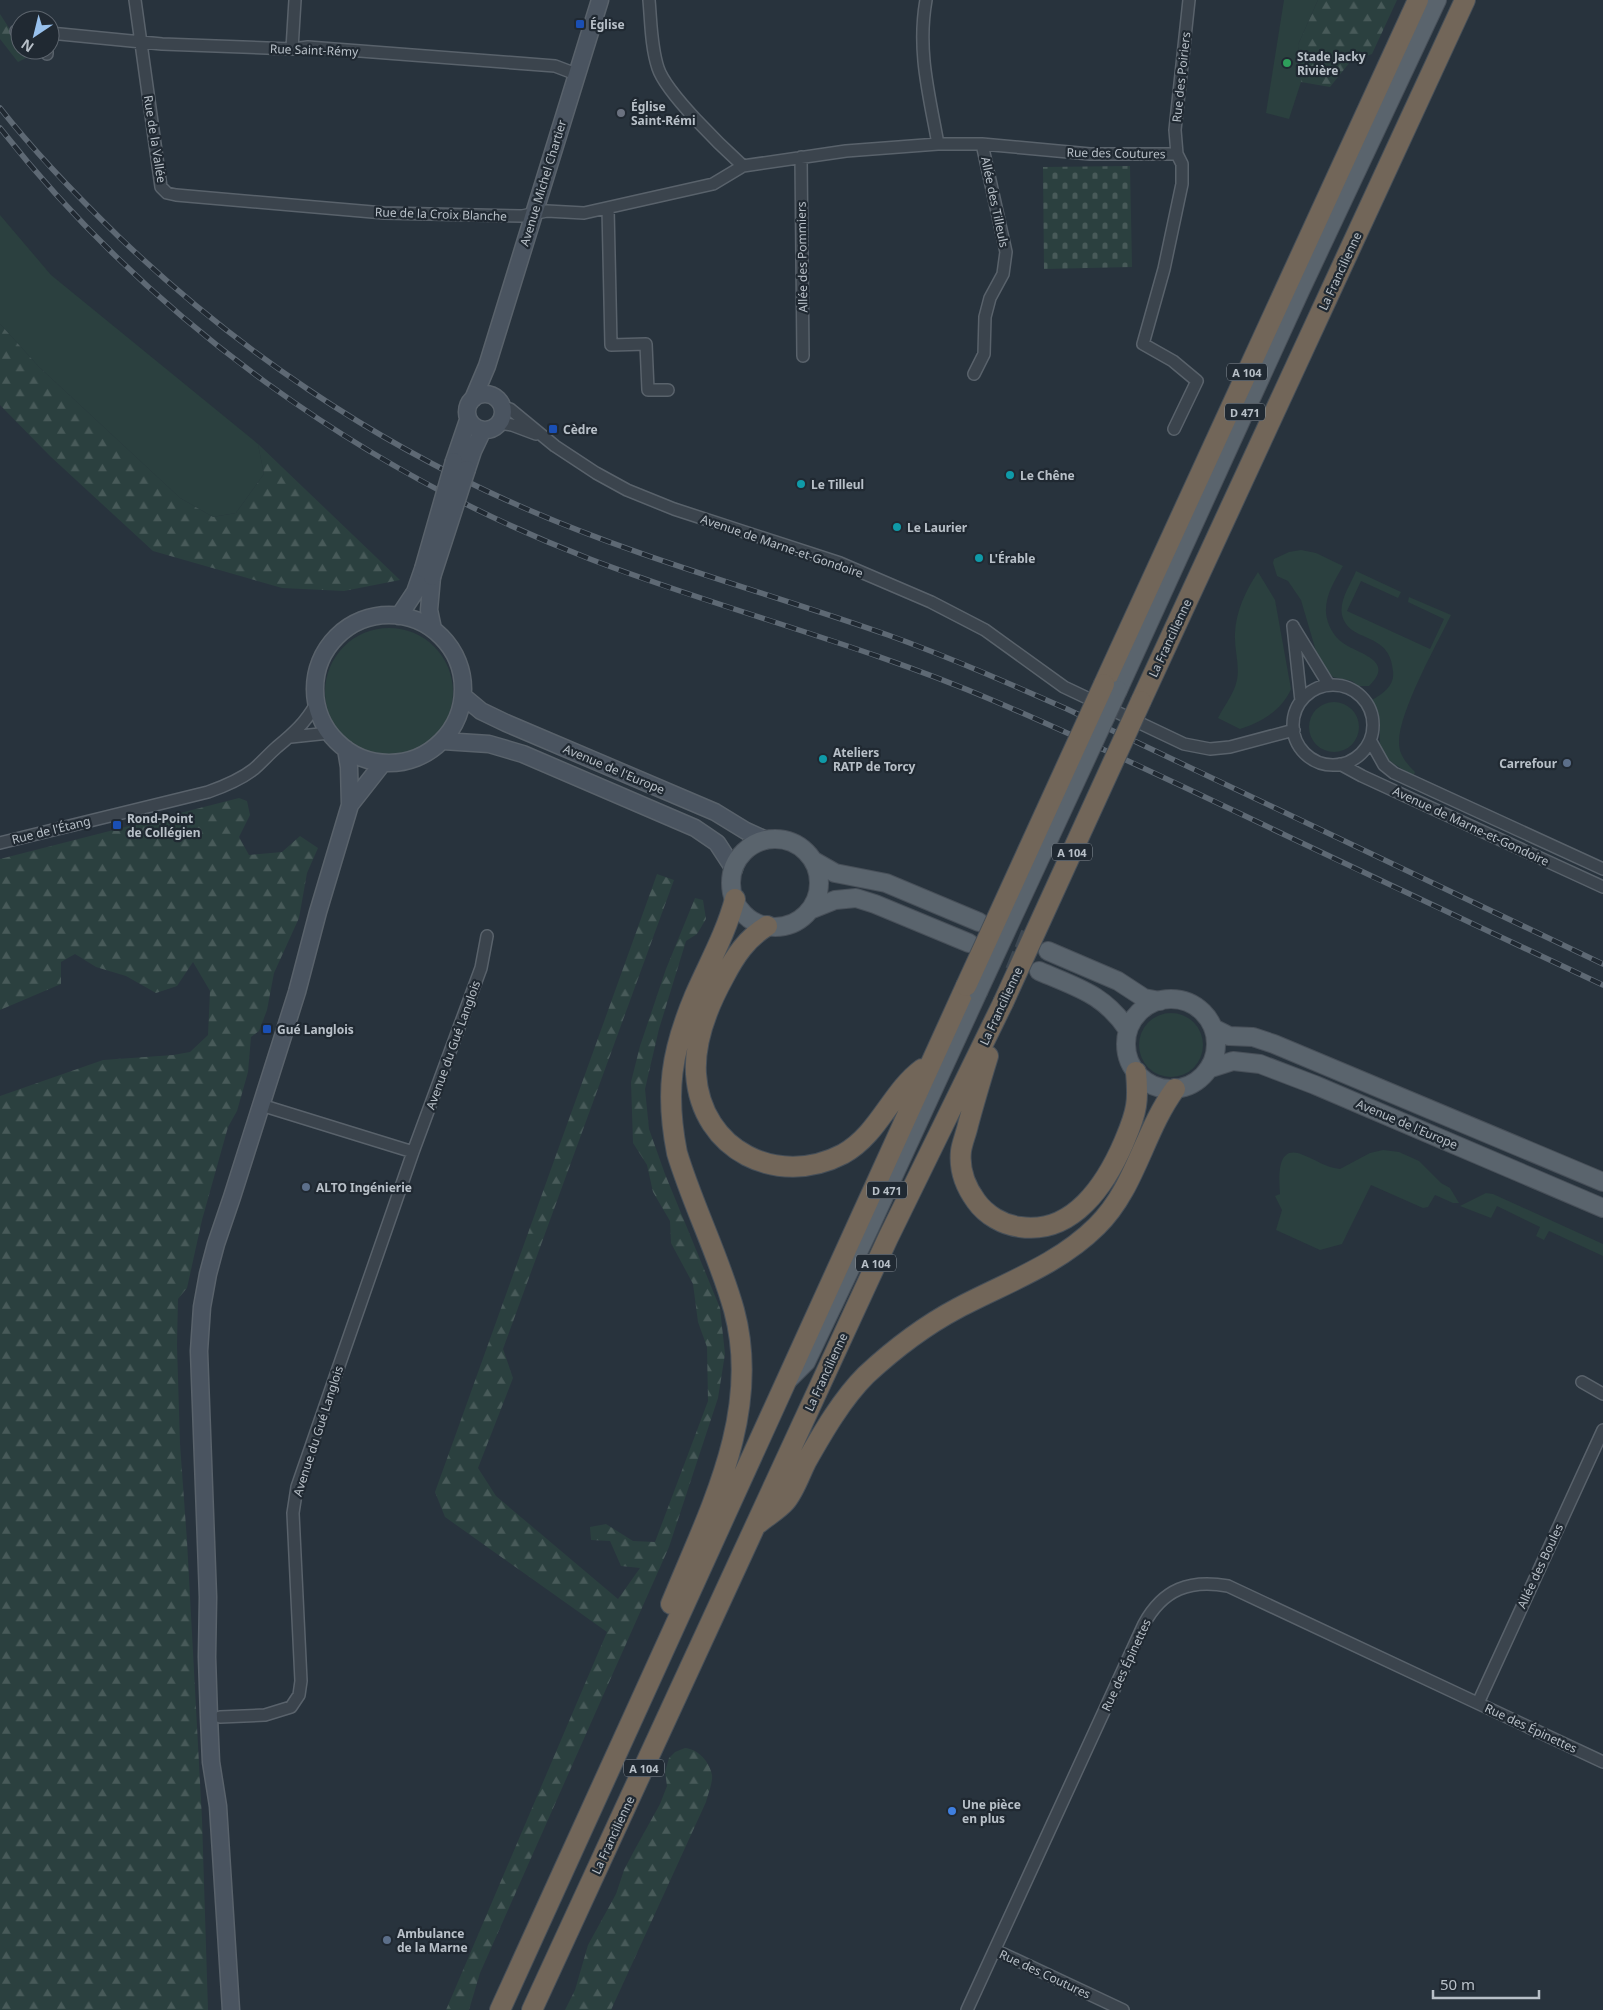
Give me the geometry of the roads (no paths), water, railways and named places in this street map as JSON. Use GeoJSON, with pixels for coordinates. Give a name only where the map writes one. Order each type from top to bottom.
{"type":"FeatureCollection","features":[{"type":"Feature","properties":{"kind":"highway","name":"A 104"},"geometry":{"type":"LineString","coordinates":[[500,2010],[930,1063],[972,989],[1111,687],[1418,0]]}},
{"type":"Feature","properties":{"kind":"highway","name":"La Francilienne"},"geometry":{"type":"LineString","coordinates":[[532,2010],[888,1238],[1003,1003],[1465,0]]}},
{"type":"Feature","properties":{"kind":"highway"},"geometry":{"type":"LineString","coordinates":[[670,1637],[670,1607],[725,1467],[740,1410],[742,1389],[740,1346],[734,1311],[677,1153],[671,1126],[670,1095],[671,1073],[680,1035],[695,995],[726,928],[735,899]]}},
{"type":"Feature","properties":{"kind":"highway"},"geometry":{"type":"LineString","coordinates":[[767,926],[750,937],[732,961],[704,1022],[697,1055],[696,1074],[702,1106],[712,1124],[723,1138],[737,1150],[768,1165],[785,1167],[818,1164],[834,1158],[861,1141],[873,1130],[911,1077],[930,1063]]}},
{"type":"Feature","properties":{"kind":"highway"},"geometry":{"type":"LineString","coordinates":[[1003,1003],[961,1151],[962,1176],[969,1191],[980,1206],[995,1218],[1011,1226],[1028,1228],[1044,1226],[1076,1212],[1086,1204],[1100,1187],[1110,1170],[1131,1125],[1136,1106],[1136,1072]]}},
{"type":"Feature","properties":{"kind":"highway"},"geometry":{"type":"LineString","coordinates":[[755,1526],[786,1501],[818,1440],[842,1404],[864,1377],[891,1352],[956,1309],[1063,1254],[1098,1226],[1122,1194],[1163,1105],[1175,1089]]}},
{"type":"Feature","properties":{"kind":"main road","name":"Avenue Michel Chartier"},"geometry":{"type":"LineString","coordinates":[[473,399],[487,366],[600,0]]}},
{"type":"Feature","properties":{"kind":"main road","name":"D 471"},"geometry":{"type":"LineString","coordinates":[[1111,687],[1437,0]]}},
{"type":"Feature","properties":{"kind":"main road"},"geometry":{"type":"LineString","coordinates":[[468,420],[472,425],[483,430],[489,430],[499,423],[503,413],[487,366]]}},
{"type":"Feature","properties":{"kind":"main road"},"geometry":{"type":"LineString","coordinates":[[399,616],[428,573],[461,465],[468,420],[467,407],[473,399],[484,394],[499,402]]}},
{"type":"Feature","properties":{"kind":"main road"},"geometry":{"type":"LineString","coordinates":[[461,465],[473,451],[483,430]]}},
{"type":"Feature","properties":{"kind":"main road"},"geometry":{"type":"LineString","coordinates":[[428,573],[428,610],[433,629]]}},
{"type":"Feature","properties":{"kind":"main road"},"geometry":{"type":"LineString","coordinates":[[378,616],[399,616],[417,620],[433,629],[445,640],[459,663],[464,684],[457,720],[443,741],[416,759],[394,763],[364,759],[346,749],[329,733],[321,719],[316,704],[315,692],[318,666],[327,648],[341,632],[365,619],[378,616]]}},
{"type":"Feature","properties":{"kind":"main road","name":"Avenue de l'Europe"},"geometry":{"type":"LineString","coordinates":[[463,696],[481,711],[506,723],[715,812],[746,831],[766,840],[777,839],[793,843],[807,852],[814,861],[835,872],[886,883],[979,922]]}},
{"type":"Feature","properties":{"kind":"main road","name":"Avenue de l'Europe"},"geometry":{"type":"LineString","coordinates":[[443,741],[488,744],[523,754],[695,828],[717,843],[734,870]]}},
{"type":"Feature","properties":{"kind":"main road"},"geometry":{"type":"LineString","coordinates":[[231,2010],[218,1806],[212,1762],[209,1717],[208,1597],[199,1351],[202,1306],[216,1244],[297,992],[318,912],[350,805],[349,767],[346,749]]}},
{"type":"Feature","properties":{"kind":"main road"},"geometry":{"type":"LineString","coordinates":[[350,805],[383,763]]}},
{"type":"Feature","properties":{"kind":"main road"},"geometry":{"type":"LineString","coordinates":[[766,840],[746,850],[734,870],[732,884],[735,899],[748,917],[767,926],[790,924],[810,910],[816,899],[819,886],[814,861]]}},
{"type":"Feature","properties":{"kind":"main road"},"geometry":{"type":"LineString","coordinates":[[810,910],[835,900],[856,898],[969,943]]}},
{"type":"Feature","properties":{"kind":"main road","name":"Avenue de l'Europe"},"geometry":{"type":"LineString","coordinates":[[1048,951],[1118,982],[1144,998],[1160,1001],[1172,999],[1186,1002],[1202,1012],[1213,1028],[1229,1036],[1253,1038],[1274,1044],[1603,1182]]}},
{"type":"Feature","properties":{"kind":"main road"},"geometry":{"type":"LineString","coordinates":[[1039,971],[1097,997],[1117,1013],[1128,1030]]}},
{"type":"Feature","properties":{"kind":"main road","name":"D 471"},"geometry":{"type":"LineString","coordinates":[[786,1382],[806,1362],[972,989]]}},
{"type":"Feature","properties":{"kind":"main road"},"geometry":{"type":"LineString","coordinates":[[1160,1001],[1140,1011],[1128,1030],[1126,1047],[1136,1072],[1153,1085],[1175,1089]]}},
{"type":"Feature","properties":{"kind":"main road"},"geometry":{"type":"LineString","coordinates":[[1208,1069],[1216,1050],[1213,1028]]}},
{"type":"Feature","properties":{"kind":"main road","name":"Avenue de l'Europe"},"geometry":{"type":"LineString","coordinates":[[1175,1089],[1183,1088],[1197,1081],[1208,1069],[1233,1061],[1260,1064],[1324,1088],[1603,1208]]}},
{"type":"Feature","properties":{"kind":"main road"},"geometry":{"type":"LineString","coordinates":[[208,1597],[220,1717],[218,1806]]}},
{"type":"Feature","properties":{"kind":"street","name":"Rue de la Vallée"},"geometry":{"type":"LineString","coordinates":[[135,0],[161,187],[167,193],[176,195],[310,207]]}},
{"type":"Feature","properties":{"kind":"street"},"geometry":{"type":"LineString","coordinates":[[292,49],[295,0]]}},
{"type":"Feature","properties":{"kind":"street"},"geometry":{"type":"LineString","coordinates":[[649,0],[654,52],[658,70],[668,86],[721,146],[743,166]]}},
{"type":"Feature","properties":{"kind":"street"},"geometry":{"type":"LineString","coordinates":[[926,0],[922,23],[923,67],[938,144]]}},
{"type":"Feature","properties":{"kind":"street","name":"Rue des Poiriers"},"geometry":{"type":"LineString","coordinates":[[1176,154],[1175,130],[1189,0]]}},
{"type":"Feature","properties":{"kind":"street","name":"Rue Saint-Rémy"},"geometry":{"type":"LineString","coordinates":[[60,34],[162,44],[292,49],[308,47],[555,66],[576,74]]}},
{"type":"Feature","properties":{"kind":"street","name":"Rue des Coutures"},"geometry":{"type":"LineString","coordinates":[[743,166],[846,151],[938,144],[982,144],[1090,154],[1176,154],[1182,164],[1182,184],[1164,269],[1143,344],[1173,361],[1197,381],[1174,429]]}},
{"type":"Feature","properties":{"kind":"street","name":"Allée des Tilleuls"},"geometry":{"type":"LineString","coordinates":[[974,374],[984,354],[985,317],[990,298],[1003,274],[1006,252],[982,144]]}},
{"type":"Feature","properties":{"kind":"street","name":"Allée des Pommiers"},"geometry":{"type":"LineString","coordinates":[[801,157],[803,356]]}},
{"type":"Feature","properties":{"kind":"street","name":"Rue de la Croix Blanche"},"geometry":{"type":"LineString","coordinates":[[310,207],[391,213],[522,216],[547,211],[584,213],[714,184],[743,166]]}},
{"type":"Feature","properties":{"kind":"street"},"geometry":{"type":"LineString","coordinates":[[608,208],[611,345],[646,344],[648,390],[668,390]]}},
{"type":"Feature","properties":{"kind":"street","name":"Avenue de Marne-et-Gondoire"},"geometry":{"type":"LineString","coordinates":[[499,402],[544,437],[596,473],[650,500],[840,563],[954,613],[985,630],[1064,687],[1184,744],[1210,749],[1230,747],[1294,730]]}},
{"type":"Feature","properties":{"kind":"street","name":"Avenue de Marne-et-Gondoire"},"geometry":{"type":"LineString","coordinates":[[499,423],[512,425],[544,437]]}},
{"type":"Feature","properties":{"kind":"street"},"geometry":{"type":"LineString","coordinates":[[1301,701],[1292,626],[1329,685]]}},
{"type":"Feature","properties":{"kind":"street"},"geometry":{"type":"LineString","coordinates":[[1329,685],[1342,686],[1353,690],[1363,698],[1373,718],[1373,729],[1370,740],[1363,751],[1353,760],[1340,764],[1327,764],[1315,760],[1305,752],[1298,742],[1294,730],[1294,720],[1301,701],[1309,693],[1329,685]]}},
{"type":"Feature","properties":{"kind":"street","name":"Rue de l'Étang"},"geometry":{"type":"LineString","coordinates":[[0,843],[208,792],[233,783],[253,770],[291,737],[307,719],[316,704]]}},
{"type":"Feature","properties":{"kind":"street"},"geometry":{"type":"LineString","coordinates":[[291,737],[329,733]]}},
{"type":"Feature","properties":{"kind":"street","name":"Avenue de Marne-et-Gondoire"},"geometry":{"type":"LineString","coordinates":[[1370,740],[1384,765],[1394,773],[1603,869]]}},
{"type":"Feature","properties":{"kind":"street","name":"Avenue de Marne-et-Gondoire"},"geometry":{"type":"LineString","coordinates":[[1340,764],[1362,776],[1603,887]]}},
{"type":"Feature","properties":{"kind":"street","name":"Avenue du Gué Langlois"},"geometry":{"type":"LineString","coordinates":[[220,1717],[265,1715],[291,1707],[298,1695],[301,1681],[294,1513],[297,1487],[413,1152],[481,968],[487,936]]}},
{"type":"Feature","properties":{"kind":"street"},"geometry":{"type":"LineString","coordinates":[[261,1105],[413,1152]]}},
{"type":"Feature","properties":{"kind":"street"},"geometry":{"type":"LineString","coordinates":[[1582,1382],[1603,1394]]}},
{"type":"Feature","properties":{"kind":"street","name":"Allée des Boules"},"geometry":{"type":"LineString","coordinates":[[1478,1703],[1603,1430]]}},
{"type":"Feature","properties":{"kind":"street","name":"Rue des Épinettes"},"geometry":{"type":"LineString","coordinates":[[967,2010],[1144,1624],[1160,1602],[1172,1592],[1200,1583],[1228,1586],[1603,1762]]}},
{"type":"Feature","properties":{"kind":"street","name":"Rue des Coutures"},"geometry":{"type":"LineString","coordinates":[[995,1950],[1123,2010]]}},
{"type":"Feature","properties":{"kind":"tunnel"},"geometry":{"type":"LineString","coordinates":[[993,928],[1043,948]]}},
{"type":"Feature","properties":{"kind":"tunnel"},"geometry":{"type":"LineString","coordinates":[[984,949],[1033,969]]}},
{"type":"Feature","properties":{"kind":"railway"},"geometry":{"type":"LineString","coordinates":[[0,108],[42,158],[103,222],[210,317],[308,390],[360,423],[413,453],[467,481],[567,526],[657,559],[888,635],[1001,680],[1067,709],[1603,964]]}},
{"type":"Feature","properties":{"kind":"railway"},"geometry":{"type":"LineString","coordinates":[[0,128],[60,198],[124,264],[193,326],[266,383],[343,435],[423,482],[505,523],[590,559],[690,595],[842,644],[943,680],[992,700],[1139,766],[1603,985]]}},
{"type":"Feature","properties":{"kind":"place","name":"Église"},"geometry":{"type":"Point","coordinates":[580,24]}},
{"type":"Feature","properties":{"kind":"place","name":"Stade Jacky Rivière"},"geometry":{"type":"Point","coordinates":[1287,63]}},
{"type":"Feature","properties":{"kind":"place","name":"Église Saint-Rémi"},"geometry":{"type":"Point","coordinates":[621,113]}},
{"type":"Feature","properties":{"kind":"place","name":"Cèdre"},"geometry":{"type":"Point","coordinates":[553,429]}},
{"type":"Feature","properties":{"kind":"place","name":"Le Chêne"},"geometry":{"type":"Point","coordinates":[1010,475]}},
{"type":"Feature","properties":{"kind":"place","name":"Le Tilleul"},"geometry":{"type":"Point","coordinates":[801,484]}},
{"type":"Feature","properties":{"kind":"place","name":"Le Laurier"},"geometry":{"type":"Point","coordinates":[897,527]}},
{"type":"Feature","properties":{"kind":"place","name":"L'Érable"},"geometry":{"type":"Point","coordinates":[979,558]}},
{"type":"Feature","properties":{"kind":"place","name":"Ateliers RATP de Torcy"},"geometry":{"type":"Point","coordinates":[823,759]}},
{"type":"Feature","properties":{"kind":"place","name":"Carrefour"},"geometry":{"type":"Point","coordinates":[1567,763]}},
{"type":"Feature","properties":{"kind":"place","name":"Rond-Point de Collégien"},"geometry":{"type":"Point","coordinates":[117,825]}},
{"type":"Feature","properties":{"kind":"place","name":"Gué Langlois"},"geometry":{"type":"Point","coordinates":[267,1029]}},
{"type":"Feature","properties":{"kind":"place","name":"ALTO Ingénierie"},"geometry":{"type":"Point","coordinates":[306,1187]}},
{"type":"Feature","properties":{"kind":"place","name":"Une pièce en plus"},"geometry":{"type":"Point","coordinates":[952,1811]}},
{"type":"Feature","properties":{"kind":"place","name":"Ambulance de la Marne"},"geometry":{"type":"Point","coordinates":[387,1940]}}]}
